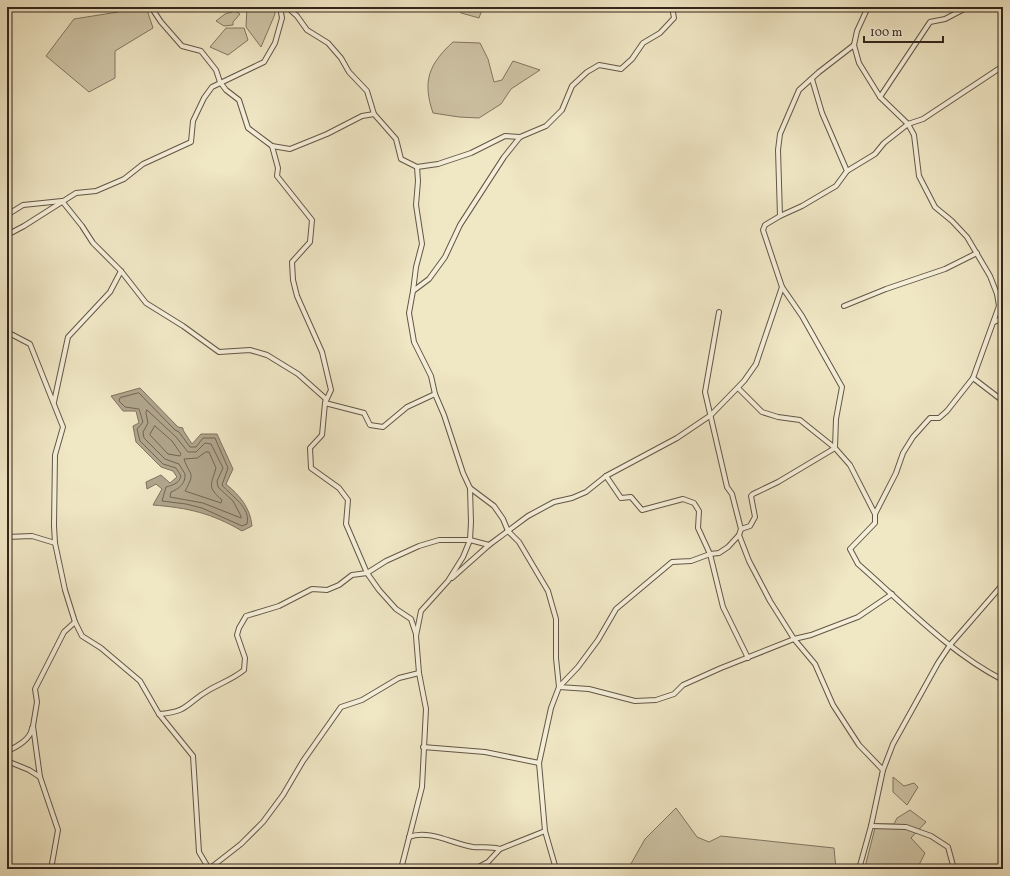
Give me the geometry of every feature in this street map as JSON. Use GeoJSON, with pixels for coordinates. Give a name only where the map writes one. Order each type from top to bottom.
{"type":"FeatureCollection","features":[{"type":"Feature","properties":{"kind":"street"},"geometry":{"type":"LineString","coordinates":[[151,7],[161,22],[182,46],[201,51],[216,70],[220,82],[239,100],[248,128],[272,146],[290,149],[327,134],[362,116],[374,114]]}},
{"type":"Feature","properties":{"kind":"street"},"geometry":{"type":"LineString","coordinates":[[7,234],[24,226],[76,193],[96,191],[124,179],[143,164],[191,142],[193,121],[204,98],[212,87],[220,82],[246,72],[264,62],[275,43],[282,18],[280,7]]}},
{"type":"Feature","properties":{"kind":"street"},"geometry":{"type":"LineString","coordinates":[[286,7],[297,16],[307,30],[328,43],[341,58],[349,72],[367,91],[374,114],[396,139],[401,159],[417,167],[438,164],[471,153],[505,136],[520,137],[546,126],[562,110],[572,86],[587,72],[599,65],[621,69],[632,58],[642,43],[660,33],[674,18],[672,7]]}},
{"type":"Feature","properties":{"kind":"street"},"geometry":{"type":"LineString","coordinates":[[868,7],[856,31],[854,45],[859,63],[880,97],[908,124],[914,135],[919,176],[934,207],[952,221],[967,237],[998,294],[999,306],[973,378],[940,418],[930,418],[913,437],[903,453],[896,473],[875,514]]}},
{"type":"Feature","properties":{"kind":"street"},"geometry":{"type":"LineString","coordinates":[[880,97],[930,22],[946,19],[968,7]]}},
{"type":"Feature","properties":{"kind":"street"},"geometry":{"type":"LineString","coordinates":[[780,216],[778,150],[780,134],[800,90],[854,45]]}},
{"type":"Feature","properties":{"kind":"street"},"geometry":{"type":"LineString","coordinates":[[835,448],[836,419],[842,387],[802,316],[782,287],[763,230],[765,225],[836,186],[848,171],[875,154],[884,143],[908,124],[923,119],[1003,66]]}},
{"type":"Feature","properties":{"kind":"street"},"geometry":{"type":"LineString","coordinates":[[812,79],[822,113],[848,171]]}},
{"type":"Feature","properties":{"kind":"street"},"geometry":{"type":"LineString","coordinates":[[413,291],[430,279],[445,257],[460,225],[504,157],[520,137]]}},
{"type":"Feature","properties":{"kind":"street"},"geometry":{"type":"LineString","coordinates":[[272,146],[278,168],[278,176],[312,220],[310,242],[292,262],[293,280],[302,309],[322,352],[331,390],[325,403]]}},
{"type":"Feature","properties":{"kind":"street"},"geometry":{"type":"LineString","coordinates":[[417,167],[418,180],[416,205],[422,244],[416,267],[409,313],[414,342],[431,376],[434,394],[444,415],[463,473],[470,488],[470,540],[463,557],[448,581]]}},
{"type":"Feature","properties":{"kind":"street"},"geometry":{"type":"LineString","coordinates":[[7,215],[23,206],[62,201]]}},
{"type":"Feature","properties":{"kind":"street"},"geometry":{"type":"LineString","coordinates":[[62,201],[82,226],[93,243],[121,271],[146,303],[183,326],[219,352],[250,350],[267,355],[298,374],[326,398],[322,435],[310,448],[311,468],[339,488],[348,500],[346,524],[367,573],[379,590],[396,609],[411,619],[416,636],[419,673],[426,709],[422,787],[401,869]]}},
{"type":"Feature","properties":{"kind":"street"},"geometry":{"type":"LineString","coordinates":[[844,306],[886,289],[940,271],[976,253]]}},
{"type":"Feature","properties":{"kind":"street"},"geometry":{"type":"LineString","coordinates":[[54,403],[68,337],[110,292],[121,271]]}},
{"type":"Feature","properties":{"kind":"street"},"geometry":{"type":"LineString","coordinates":[[416,636],[421,611],[448,581],[489,545],[528,516],[554,502],[572,498],[586,492],[606,476],[677,438],[711,415],[738,388],[756,364],[782,287]]}},
{"type":"Feature","properties":{"kind":"street"},"geometry":{"type":"LineString","coordinates":[[998,294],[1003,297]]}},
{"type":"Feature","properties":{"kind":"street"},"geometry":{"type":"LineString","coordinates":[[556,869],[545,831],[539,763],[551,708],[559,687],[578,667],[598,640],[616,608],[672,562],[691,561],[710,554],[719,553],[728,547],[739,535],[741,529],[732,494],[728,487],[705,392],[719,312]]}},
{"type":"Feature","properties":{"kind":"street"},"geometry":{"type":"LineString","coordinates":[[994,322],[1003,318]]}},
{"type":"Feature","properties":{"kind":"street"},"geometry":{"type":"LineString","coordinates":[[7,332],[30,344],[63,427],[55,455],[53,493],[55,543],[65,590],[75,622],[82,636],[101,648],[140,681],[159,714],[193,756],[199,852],[209,869],[242,844],[263,822],[283,795],[303,761],[341,708],[362,700],[399,678],[419,673]]}},
{"type":"Feature","properties":{"kind":"street"},"geometry":{"type":"LineString","coordinates":[[973,378],[1003,401]]}},
{"type":"Feature","properties":{"kind":"street"},"geometry":{"type":"LineString","coordinates":[[738,388],[762,412],[778,418],[800,420],[835,448],[850,465],[875,514],[875,523],[850,549],[858,564],[937,636],[984,670],[1003,680]]}},
{"type":"Feature","properties":{"kind":"street"},"geometry":{"type":"LineString","coordinates":[[325,403],[364,413],[370,425],[384,427],[407,407],[434,394]]}},
{"type":"Feature","properties":{"kind":"street"},"geometry":{"type":"LineString","coordinates":[[741,529],[750,526],[755,517],[751,496],[753,494],[778,482],[835,448]]}},
{"type":"Feature","properties":{"kind":"street"},"geometry":{"type":"LineString","coordinates":[[606,476],[621,498],[631,497],[642,510],[683,499],[694,503],[699,511],[698,528],[710,554],[723,607],[748,658]]}},
{"type":"Feature","properties":{"kind":"street"},"geometry":{"type":"LineString","coordinates":[[470,488],[494,506],[503,519],[508,531],[518,542],[548,591],[556,619],[556,658],[559,687]]}},
{"type":"Feature","properties":{"kind":"street"},"geometry":{"type":"LineString","coordinates":[[739,535],[749,561],[770,601],[794,639],[815,664],[833,705],[859,745],[883,770]]}},
{"type":"Feature","properties":{"kind":"street"},"geometry":{"type":"LineString","coordinates":[[7,537],[32,536],[55,543]]}},
{"type":"Feature","properties":{"kind":"street"},"geometry":{"type":"LineString","coordinates":[[159,714],[176,713],[208,691],[232,679],[244,670],[245,658],[238,635],[239,628],[246,616],[279,606],[312,589],[327,590],[339,585],[352,575],[367,573],[386,561],[419,546],[439,540],[470,540],[489,545]]}},
{"type":"Feature","properties":{"kind":"street"},"geometry":{"type":"LineString","coordinates":[[859,869],[871,826],[883,770],[893,744],[950,644],[1003,584]]}},
{"type":"Feature","properties":{"kind":"street"},"geometry":{"type":"LineString","coordinates":[[559,687],[589,690],[635,701],[656,700],[674,694],[683,685],[720,668],[794,639],[811,635],[858,617],[892,594]]}},
{"type":"Feature","properties":{"kind":"street"},"geometry":{"type":"LineString","coordinates":[[7,751],[24,741],[32,732],[37,702],[35,688],[64,632],[75,622]]}},
{"type":"Feature","properties":{"kind":"street"},"geometry":{"type":"LineString","coordinates":[[32,726],[40,777],[58,830],[51,869]]}},
{"type":"Feature","properties":{"kind":"street"},"geometry":{"type":"LineString","coordinates":[[423,747],[485,752],[539,763]]}},
{"type":"Feature","properties":{"kind":"street"},"geometry":{"type":"LineString","coordinates":[[7,761],[29,770],[40,777]]}},
{"type":"Feature","properties":{"kind":"street"},"geometry":{"type":"LineString","coordinates":[[871,826],[906,827],[931,836],[948,847],[954,869]]}},
{"type":"Feature","properties":{"kind":"street"},"geometry":{"type":"LineString","coordinates":[[475,869],[488,862],[500,849],[545,831]]}},
{"type":"Feature","properties":{"kind":"street"},"geometry":{"type":"LineString","coordinates":[[409,837],[415,834],[473,847],[489,846],[500,849]]}},
{"type":"Feature","properties":{"kind":"shaded area"},"geometry":{"type":"Polygon","coordinates":[[[118,7],[146,7],[153,28],[115,51],[115,78],[89,92],[46,56],[74,19],[118,12],[118,7]]]}},
{"type":"Feature","properties":{"kind":"shaded area"},"geometry":{"type":"Polygon","coordinates":[[[247,7],[273,7],[275,14],[261,47],[246,27],[247,7]]]}},
{"type":"Feature","properties":{"kind":"shaded area"},"geometry":{"type":"Polygon","coordinates":[[[456,7],[483,7],[479,18],[461,13],[456,7]]]}},
{"type":"Feature","properties":{"kind":"shaded area"},"geometry":{"type":"Polygon","coordinates":[[[235,11],[240,14],[233,22],[233,25],[224,26],[216,21],[225,14],[235,11]]]}},
{"type":"Feature","properties":{"kind":"shaded area"},"geometry":{"type":"Polygon","coordinates":[[[226,28],[244,28],[248,40],[228,55],[210,47],[226,28]]]}},
{"type":"Feature","properties":{"kind":"shaded area"},"geometry":{"type":"Polygon","coordinates":[[[453,42],[480,43],[488,59],[494,82],[502,80],[513,61],[540,70],[511,89],[501,104],[479,118],[433,113],[428,92],[430,74],[438,58],[453,42]]]}},
{"type":"Feature","properties":{"kind":"shaded area"},"geometry":{"type":"Polygon","coordinates":[[[893,777],[904,786],[914,783],[918,787],[907,805],[893,792],[893,777]]]}},
{"type":"Feature","properties":{"kind":"shaded area"},"geometry":{"type":"Polygon","coordinates":[[[676,808],[697,837],[709,842],[721,836],[834,848],[836,869],[628,869],[645,839],[676,808]]]}},
{"type":"Feature","properties":{"kind":"shaded area"},"geometry":{"type":"Polygon","coordinates":[[[910,810],[926,822],[911,838],[925,853],[917,869],[869,869],[865,867],[876,824],[894,824],[897,818],[910,810]]]}},
{"type":"Feature","properties":{"kind":"water"},"geometry":{"type":"Polygon","coordinates":[[[140,388],[178,427],[183,428],[192,444],[201,434],[217,434],[233,469],[226,484],[244,502],[251,519],[252,526],[242,531],[199,512],[153,505],[162,489],[156,484],[147,489],[146,482],[161,475],[170,483],[177,477],[173,471],[161,467],[136,442],[133,426],[139,423],[136,411],[123,411],[111,396],[140,388]]]}}]}
